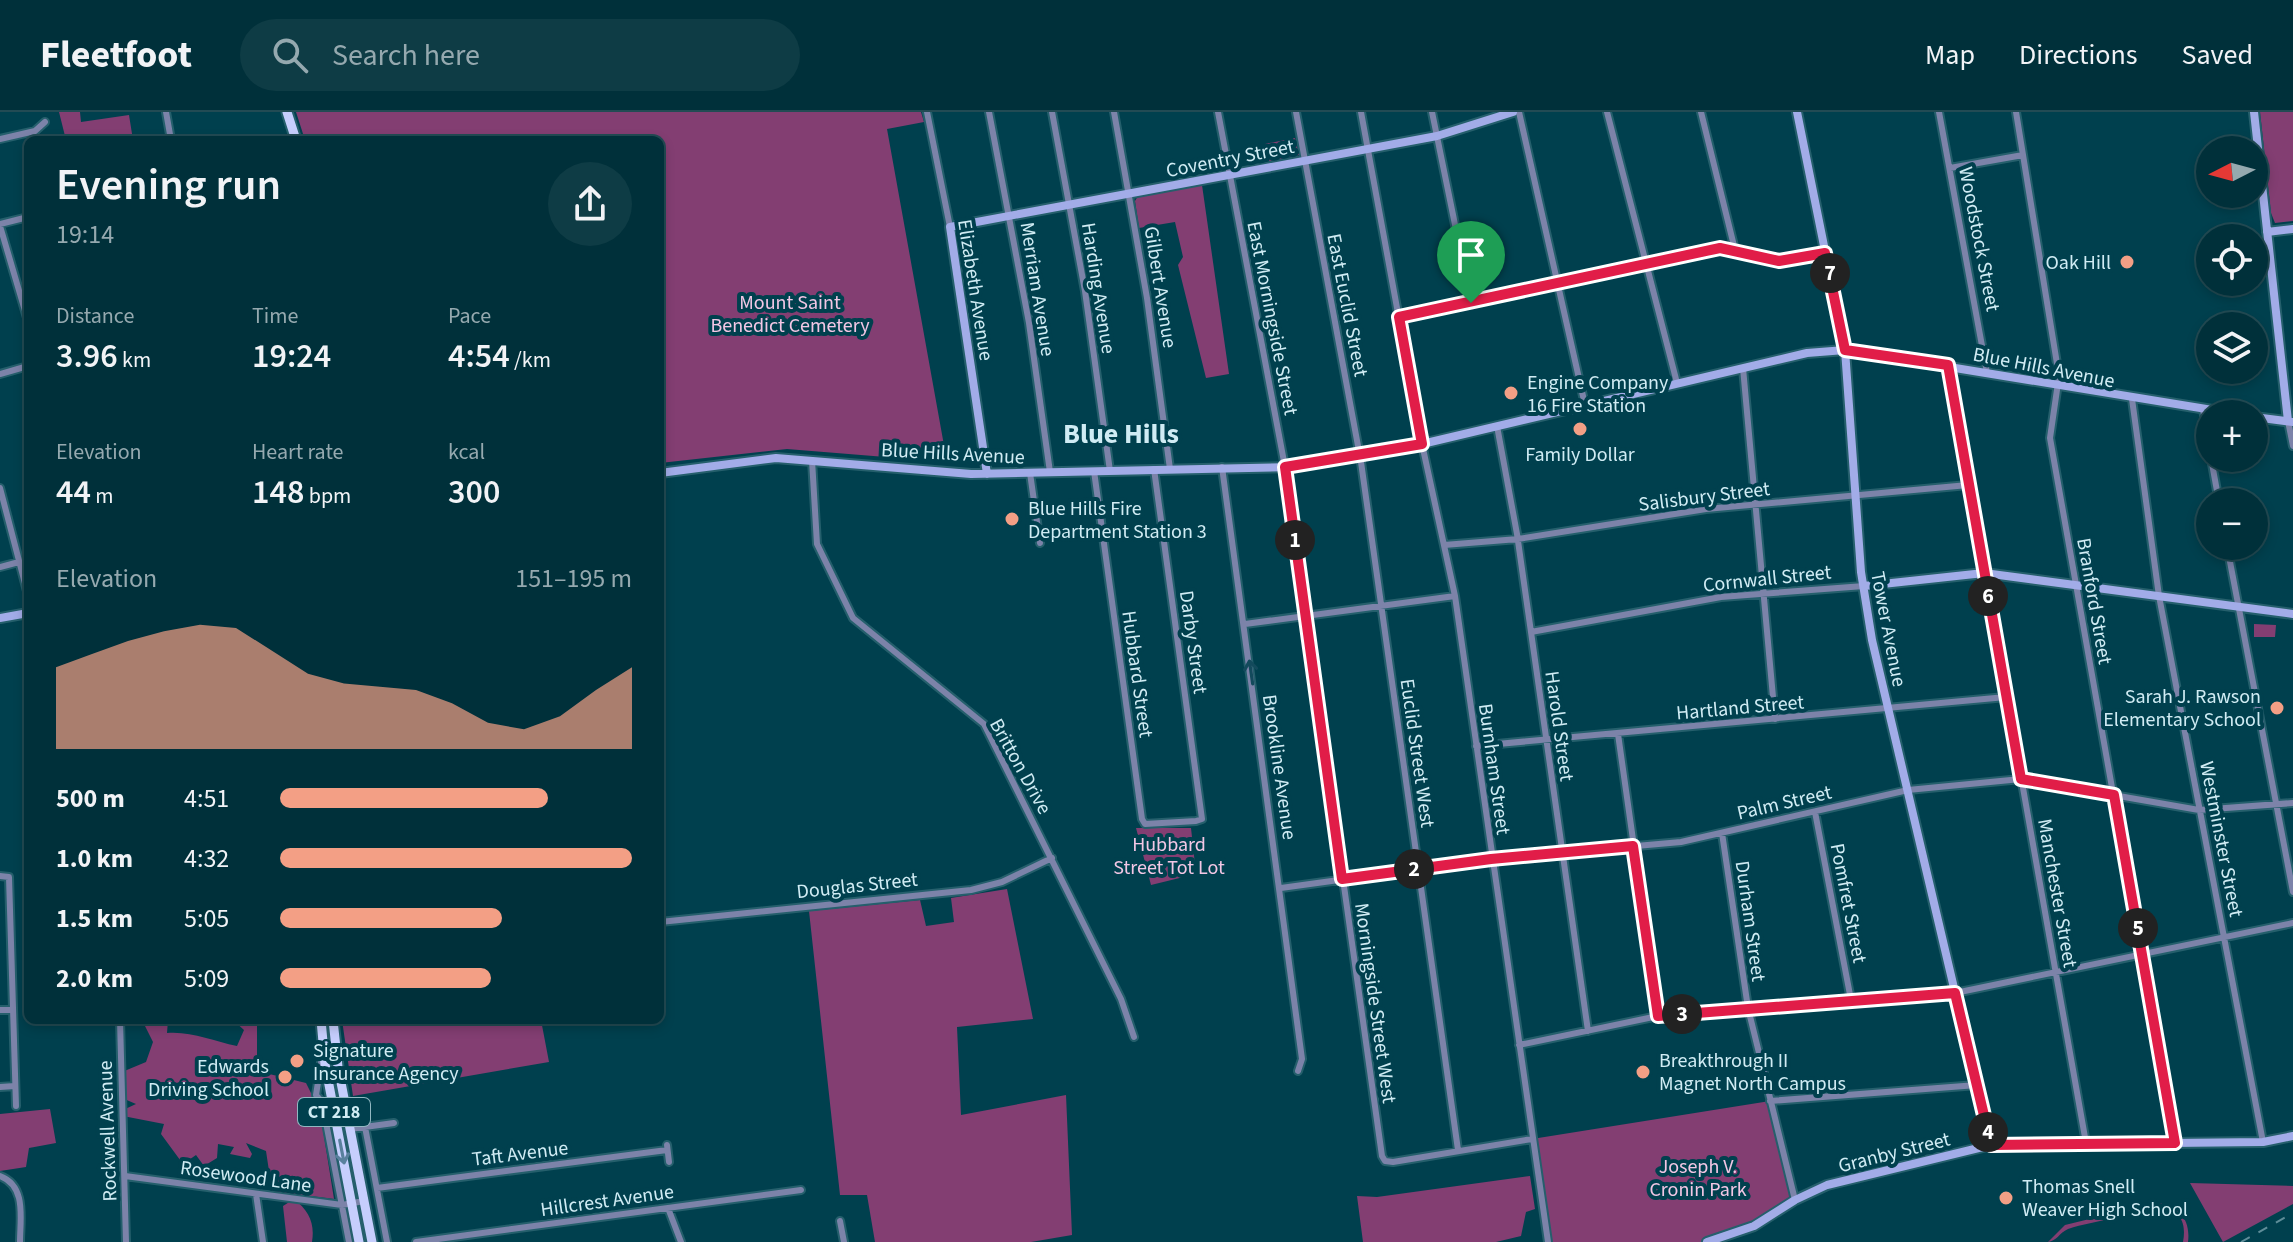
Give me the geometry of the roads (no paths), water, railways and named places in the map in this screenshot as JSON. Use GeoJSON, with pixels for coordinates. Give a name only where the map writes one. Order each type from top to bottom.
{"type":"FeatureCollection","features":[{"type":"Feature","properties":{"kind":"main road"},"geometry":{"type":"LineString","coordinates":[[287,112],[295,136]]}},
{"type":"Feature","properties":{"kind":"main road","name":"Coventry Street"},"geometry":{"type":"LineString","coordinates":[[950,227],[1437,136],[1516,112]]}},
{"type":"Feature","properties":{"kind":"main road","name":"Tower Avenue"},"geometry":{"type":"LineString","coordinates":[[1797,112],[1845,350],[1864,586],[1888,709],[1991,1145]]}},
{"type":"Feature","properties":{"kind":"main road"},"geometry":{"type":"LineString","coordinates":[[2254,112],[2266,224]]}},
{"type":"Feature","properties":{"kind":"main road","name":"Elizabeth Avenue"},"geometry":{"type":"LineString","coordinates":[[950,227],[987,474]]}},
{"type":"Feature","properties":{"kind":"main road"},"geometry":{"type":"LineString","coordinates":[[2268,232],[2293,229]]}},
{"type":"Feature","properties":{"kind":"main road"},"geometry":{"type":"LineString","coordinates":[[2268,240],[2290,422],[2268,419]]}},
{"type":"Feature","properties":{"kind":"main road","name":"Blue Hills Avenue"},"geometry":{"type":"LineString","coordinates":[[664,472],[762,459],[987,474],[1285,467],[1422,444],[1807,353],[1845,350],[2196,408]]}},
{"type":"Feature","properties":{"kind":"main road","name":"Cornwall Street"},"geometry":{"type":"LineString","coordinates":[[1864,586],[1984,573],[2293,614]]}},
{"type":"Feature","properties":{"kind":"main road"},"geometry":{"type":"LineString","coordinates":[[0,618],[24,614]]}},
{"type":"Feature","properties":{"kind":"main road","name":"CT 218"},"geometry":{"type":"LineString","coordinates":[[321,1024],[347,1204],[359,1242]]}},
{"type":"Feature","properties":{"kind":"main road","name":"CT 218"},"geometry":{"type":"LineString","coordinates":[[334,1024],[372,1242]]}},
{"type":"Feature","properties":{"kind":"main road","name":"Granby Street"},"geometry":{"type":"LineString","coordinates":[[1711,1242],[1754,1226],[1795,1200],[1827,1185],[1991,1145],[2263,1142],[2293,1136]]}},
{"type":"Feature","properties":{"kind":"street"},"geometry":{"type":"LineString","coordinates":[[166,112],[170,136]]}},
{"type":"Feature","properties":{"kind":"street","name":"Elizabeth Avenue"},"geometry":{"type":"LineString","coordinates":[[930,112],[950,227]]}},
{"type":"Feature","properties":{"kind":"street","name":"Merriam Avenue"},"geometry":{"type":"LineString","coordinates":[[989,112],[1010,215],[1050,472]]}},
{"type":"Feature","properties":{"kind":"street","name":"Harding Avenue"},"geometry":{"type":"LineString","coordinates":[[1052,112],[1110,471]]}},
{"type":"Feature","properties":{"kind":"street","name":"Gilbert Avenue"},"geometry":{"type":"LineString","coordinates":[[1114,112],[1170,469]]}},
{"type":"Feature","properties":{"kind":"street","name":"East Morningside Street"},"geometry":{"type":"LineString","coordinates":[[1218,112],[1285,467]]}},
{"type":"Feature","properties":{"kind":"street","name":"East Euclid Street"},"geometry":{"type":"LineString","coordinates":[[1296,112],[1360,455]]}},
{"type":"Feature","properties":{"kind":"street","name":"Burnham Street"},"geometry":{"type":"LineString","coordinates":[[1361,112],[1422,444],[1455,596],[1548,1242]]}},
{"type":"Feature","properties":{"kind":"street"},"geometry":{"type":"LineString","coordinates":[[1432,112],[1471,303]]}},
{"type":"Feature","properties":{"kind":"street"},"geometry":{"type":"LineString","coordinates":[[1516,112],[1585,405]]}},
{"type":"Feature","properties":{"kind":"street"},"geometry":{"type":"LineString","coordinates":[[1607,112],[1677,383]]}},
{"type":"Feature","properties":{"kind":"street"},"geometry":{"type":"LineString","coordinates":[[1701,112],[1735,250]]}},
{"type":"Feature","properties":{"kind":"street","name":"Woodstock Street"},"geometry":{"type":"LineString","coordinates":[[1939,112],[1987,373]]}},
{"type":"Feature","properties":{"kind":"street","name":"Branford Street"},"geometry":{"type":"LineString","coordinates":[[2016,112],[2058,386],[2050,438],[2175,1143]]}},
{"type":"Feature","properties":{"kind":"street"},"geometry":{"type":"LineString","coordinates":[[0,139],[35,131],[45,122]]}},
{"type":"Feature","properties":{"kind":"street"},"geometry":{"type":"LineString","coordinates":[[1950,168],[2023,155]]}},
{"type":"Feature","properties":{"kind":"street"},"geometry":{"type":"LineString","coordinates":[[24,218],[0,225],[24,307]]}},
{"type":"Feature","properties":{"kind":"street"},"geometry":{"type":"LineString","coordinates":[[1399,317],[1711,249],[1735,250],[1779,261],[1825,253]]}},
{"type":"Feature","properties":{"kind":"street","name":"Manchester Street"},"geometry":{"type":"LineString","coordinates":[[1948,365],[2086,1143]]}},
{"type":"Feature","properties":{"kind":"street"},"geometry":{"type":"LineString","coordinates":[[0,374],[24,367]]}},
{"type":"Feature","properties":{"kind":"street"},"geometry":{"type":"LineString","coordinates":[[1743,368],[1775,719]]}},
{"type":"Feature","properties":{"kind":"street","name":"Westminster Street"},"geometry":{"type":"LineString","coordinates":[[2132,399],[2159,596],[2263,1142]]}},
{"type":"Feature","properties":{"kind":"street"},"geometry":{"type":"LineString","coordinates":[[2290,422],[2293,446]]}},
{"type":"Feature","properties":{"kind":"street","name":"Harold Street"},"geometry":{"type":"LineString","coordinates":[[1497,426],[1518,539],[1588,1031]]}},
{"type":"Feature","properties":{"kind":"street","name":"Euclid Street West"},"geometry":{"type":"LineString","coordinates":[[1360,455],[1458,1150]]}},
{"type":"Feature","properties":{"kind":"street","name":"Britton Drive"},"geometry":{"type":"LineString","coordinates":[[812,460],[817,544],[853,618],[984,724],[1121,999],[1134,1037]]}},
{"type":"Feature","properties":{"kind":"street","name":"Brookline Avenue"},"geometry":{"type":"LineString","coordinates":[[1222,467],[1281,888],[1302,1059],[1298,1071]]}},
{"type":"Feature","properties":{"kind":"street","name":"Morningside Street West"},"geometry":{"type":"LineString","coordinates":[[1285,467],[1382,1156],[1385,1161],[1458,1150]]}},
{"type":"Feature","properties":{"kind":"street","name":"Darby Street"},"geometry":{"type":"LineString","coordinates":[[1154,469],[1202,819]]}},
{"type":"Feature","properties":{"kind":"street","name":"Hubbard Street"},"geometry":{"type":"LineString","coordinates":[[1094,471],[1142,819],[1145,824],[1202,819]]}},
{"type":"Feature","properties":{"kind":"street"},"geometry":{"type":"LineString","coordinates":[[1030,473],[1040,543]]}},
{"type":"Feature","properties":{"kind":"street","name":"Salisbury Street"},"geometry":{"type":"LineString","coordinates":[[1444,545],[1518,539],[1756,504],[1968,485]]}},
{"type":"Feature","properties":{"kind":"street"},"geometry":{"type":"LineString","coordinates":[[0,488],[24,580]]}},
{"type":"Feature","properties":{"kind":"street"},"geometry":{"type":"LineString","coordinates":[[2230,560],[2293,892]]}},
{"type":"Feature","properties":{"kind":"street"},"geometry":{"type":"LineString","coordinates":[[0,567],[19,562]]}},
{"type":"Feature","properties":{"kind":"street","name":"Cornwall Street"},"geometry":{"type":"LineString","coordinates":[[1531,632],[1721,597],[1864,586]]}},
{"type":"Feature","properties":{"kind":"street"},"geometry":{"type":"LineString","coordinates":[[1245,624],[1455,596]]}},
{"type":"Feature","properties":{"kind":"street","name":"Hartland Street"},"geometry":{"type":"LineString","coordinates":[[1476,746],[2006,697]]}},
{"type":"Feature","properties":{"kind":"street"},"geometry":{"type":"LineString","coordinates":[[1618,734],[1658,1016]]}},
{"type":"Feature","properties":{"kind":"street","name":"Palm Street"},"geometry":{"type":"LineString","coordinates":[[1281,888],[1491,859],[1681,842],[1908,790],[2021,779],[2199,810],[2293,803]]}},
{"type":"Feature","properties":{"kind":"street","name":"Pomfret Street"},"geometry":{"type":"LineString","coordinates":[[1815,812],[1851,1000]]}},
{"type":"Feature","properties":{"kind":"street","name":"Durham Street"},"geometry":{"type":"LineString","coordinates":[[1722,833],[1748,1008],[1795,1200]]}},
{"type":"Feature","properties":{"kind":"street","name":"Douglas Street"},"geometry":{"type":"LineString","coordinates":[[664,922],[971,890],[1002,882],[1052,858]]}},
{"type":"Feature","properties":{"kind":"street"},"geometry":{"type":"LineString","coordinates":[[0,876],[9,877],[16,1106]]}},
{"type":"Feature","properties":{"kind":"street"},"geometry":{"type":"LineString","coordinates":[[1519,1045],[1658,1016],[1955,993],[2293,923]]}},
{"type":"Feature","properties":{"kind":"street"},"geometry":{"type":"LineString","coordinates":[[0,1010],[13,1010]]}},
{"type":"Feature","properties":{"kind":"street","name":"Rockwell Avenue"},"geometry":{"type":"LineString","coordinates":[[120,1024],[126,1242]]}},
{"type":"Feature","properties":{"kind":"street"},"geometry":{"type":"LineString","coordinates":[[1770,1101],[1977,1085]]}},
{"type":"Feature","properties":{"kind":"street"},"geometry":{"type":"LineString","coordinates":[[0,1087],[15,1086]]}},
{"type":"Feature","properties":{"kind":"street"},"geometry":{"type":"LineString","coordinates":[[350,1129],[394,1123]]}},
{"type":"Feature","properties":{"kind":"street"},"geometry":{"type":"LineString","coordinates":[[365,1127],[387,1242]]}},
{"type":"Feature","properties":{"kind":"street"},"geometry":{"type":"LineString","coordinates":[[1458,1150],[1532,1139]]}},
{"type":"Feature","properties":{"kind":"street","name":"Taft Avenue"},"geometry":{"type":"LineString","coordinates":[[377,1188],[667,1148],[669,1162]]}},
{"type":"Feature","properties":{"kind":"street"},"geometry":{"type":"LineString","coordinates":[[0,1176],[10,1181],[19,1195],[20,1242]]}},
{"type":"Feature","properties":{"kind":"street","name":"Rosewood Lane"},"geometry":{"type":"LineString","coordinates":[[125,1176],[347,1204],[364,1201]]}},
{"type":"Feature","properties":{"kind":"street","name":"Hillcrest Avenue"},"geometry":{"type":"LineString","coordinates":[[416,1242],[801,1190]]}},
{"type":"Feature","properties":{"kind":"street"},"geometry":{"type":"LineString","coordinates":[[256,1194],[263,1242]]}},
{"type":"Feature","properties":{"kind":"street"},"geometry":{"type":"LineString","coordinates":[[347,1204],[349,1242]]}},
{"type":"Feature","properties":{"kind":"street"},"geometry":{"type":"LineString","coordinates":[[668,1208],[681,1242]]}},
{"type":"Feature","properties":{"kind":"street"},"geometry":{"type":"LineString","coordinates":[[840,1221],[844,1242]]}},
{"type":"Feature","properties":{"kind":"street"},"geometry":{"type":"LineString","coordinates":[[842,1231],[850,1230]]}},
{"type":"Feature","properties":{"kind":"railway"},"geometry":{"type":"LineString","coordinates":[[2241,1242],[2293,1213]]}},
{"type":"Feature","properties":{"kind":"place","name":"Oak Hill"},"geometry":{"type":"Point","coordinates":[2127,262]}},
{"type":"Feature","properties":{"kind":"place","name":"Engine Company 16 Fire Station"},"geometry":{"type":"Point","coordinates":[1511,393]}},
{"type":"Feature","properties":{"kind":"place","name":"Family Dollar"},"geometry":{"type":"Point","coordinates":[1580,429]}},
{"type":"Feature","properties":{"kind":"place","name":"Blue Hills Fire Department Station 3"},"geometry":{"type":"Point","coordinates":[1012,519]}},
{"type":"Feature","properties":{"kind":"place","name":"Sarah J. Rawson Elementary School"},"geometry":{"type":"Point","coordinates":[2277,708]}},
{"type":"Feature","properties":{"kind":"place","name":"Signature Insurance Agency"},"geometry":{"type":"Point","coordinates":[297,1061]}},
{"type":"Feature","properties":{"kind":"place","name":"Breakthrough II Magnet North Campus"},"geometry":{"type":"Point","coordinates":[1643,1072]}},
{"type":"Feature","properties":{"kind":"place","name":"Edwards Driving School"},"geometry":{"type":"Point","coordinates":[285,1077]}},
{"type":"Feature","properties":{"kind":"place","name":"Thomas Snell Weaver High School"},"geometry":{"type":"Point","coordinates":[2006,1198]}},
{"type":"Feature","properties":{"kind":"district","name":"Blue Hills"},"geometry":{"type":"Point","coordinates":[1121,433]}},
{"type":"Feature","properties":{"kind":"park label","name":"Mount Saint Benedict Cemetery"},"geometry":{"type":"Point","coordinates":[790,314]}},
{"type":"Feature","properties":{"kind":"park label","name":"Hubbard Street Tot Lot"},"geometry":{"type":"Point","coordinates":[1169,856]}},
{"type":"Feature","properties":{"kind":"park label","name":"Joseph V. Cronin Park"},"geometry":{"type":"Point","coordinates":[1698,1178]}}]}
